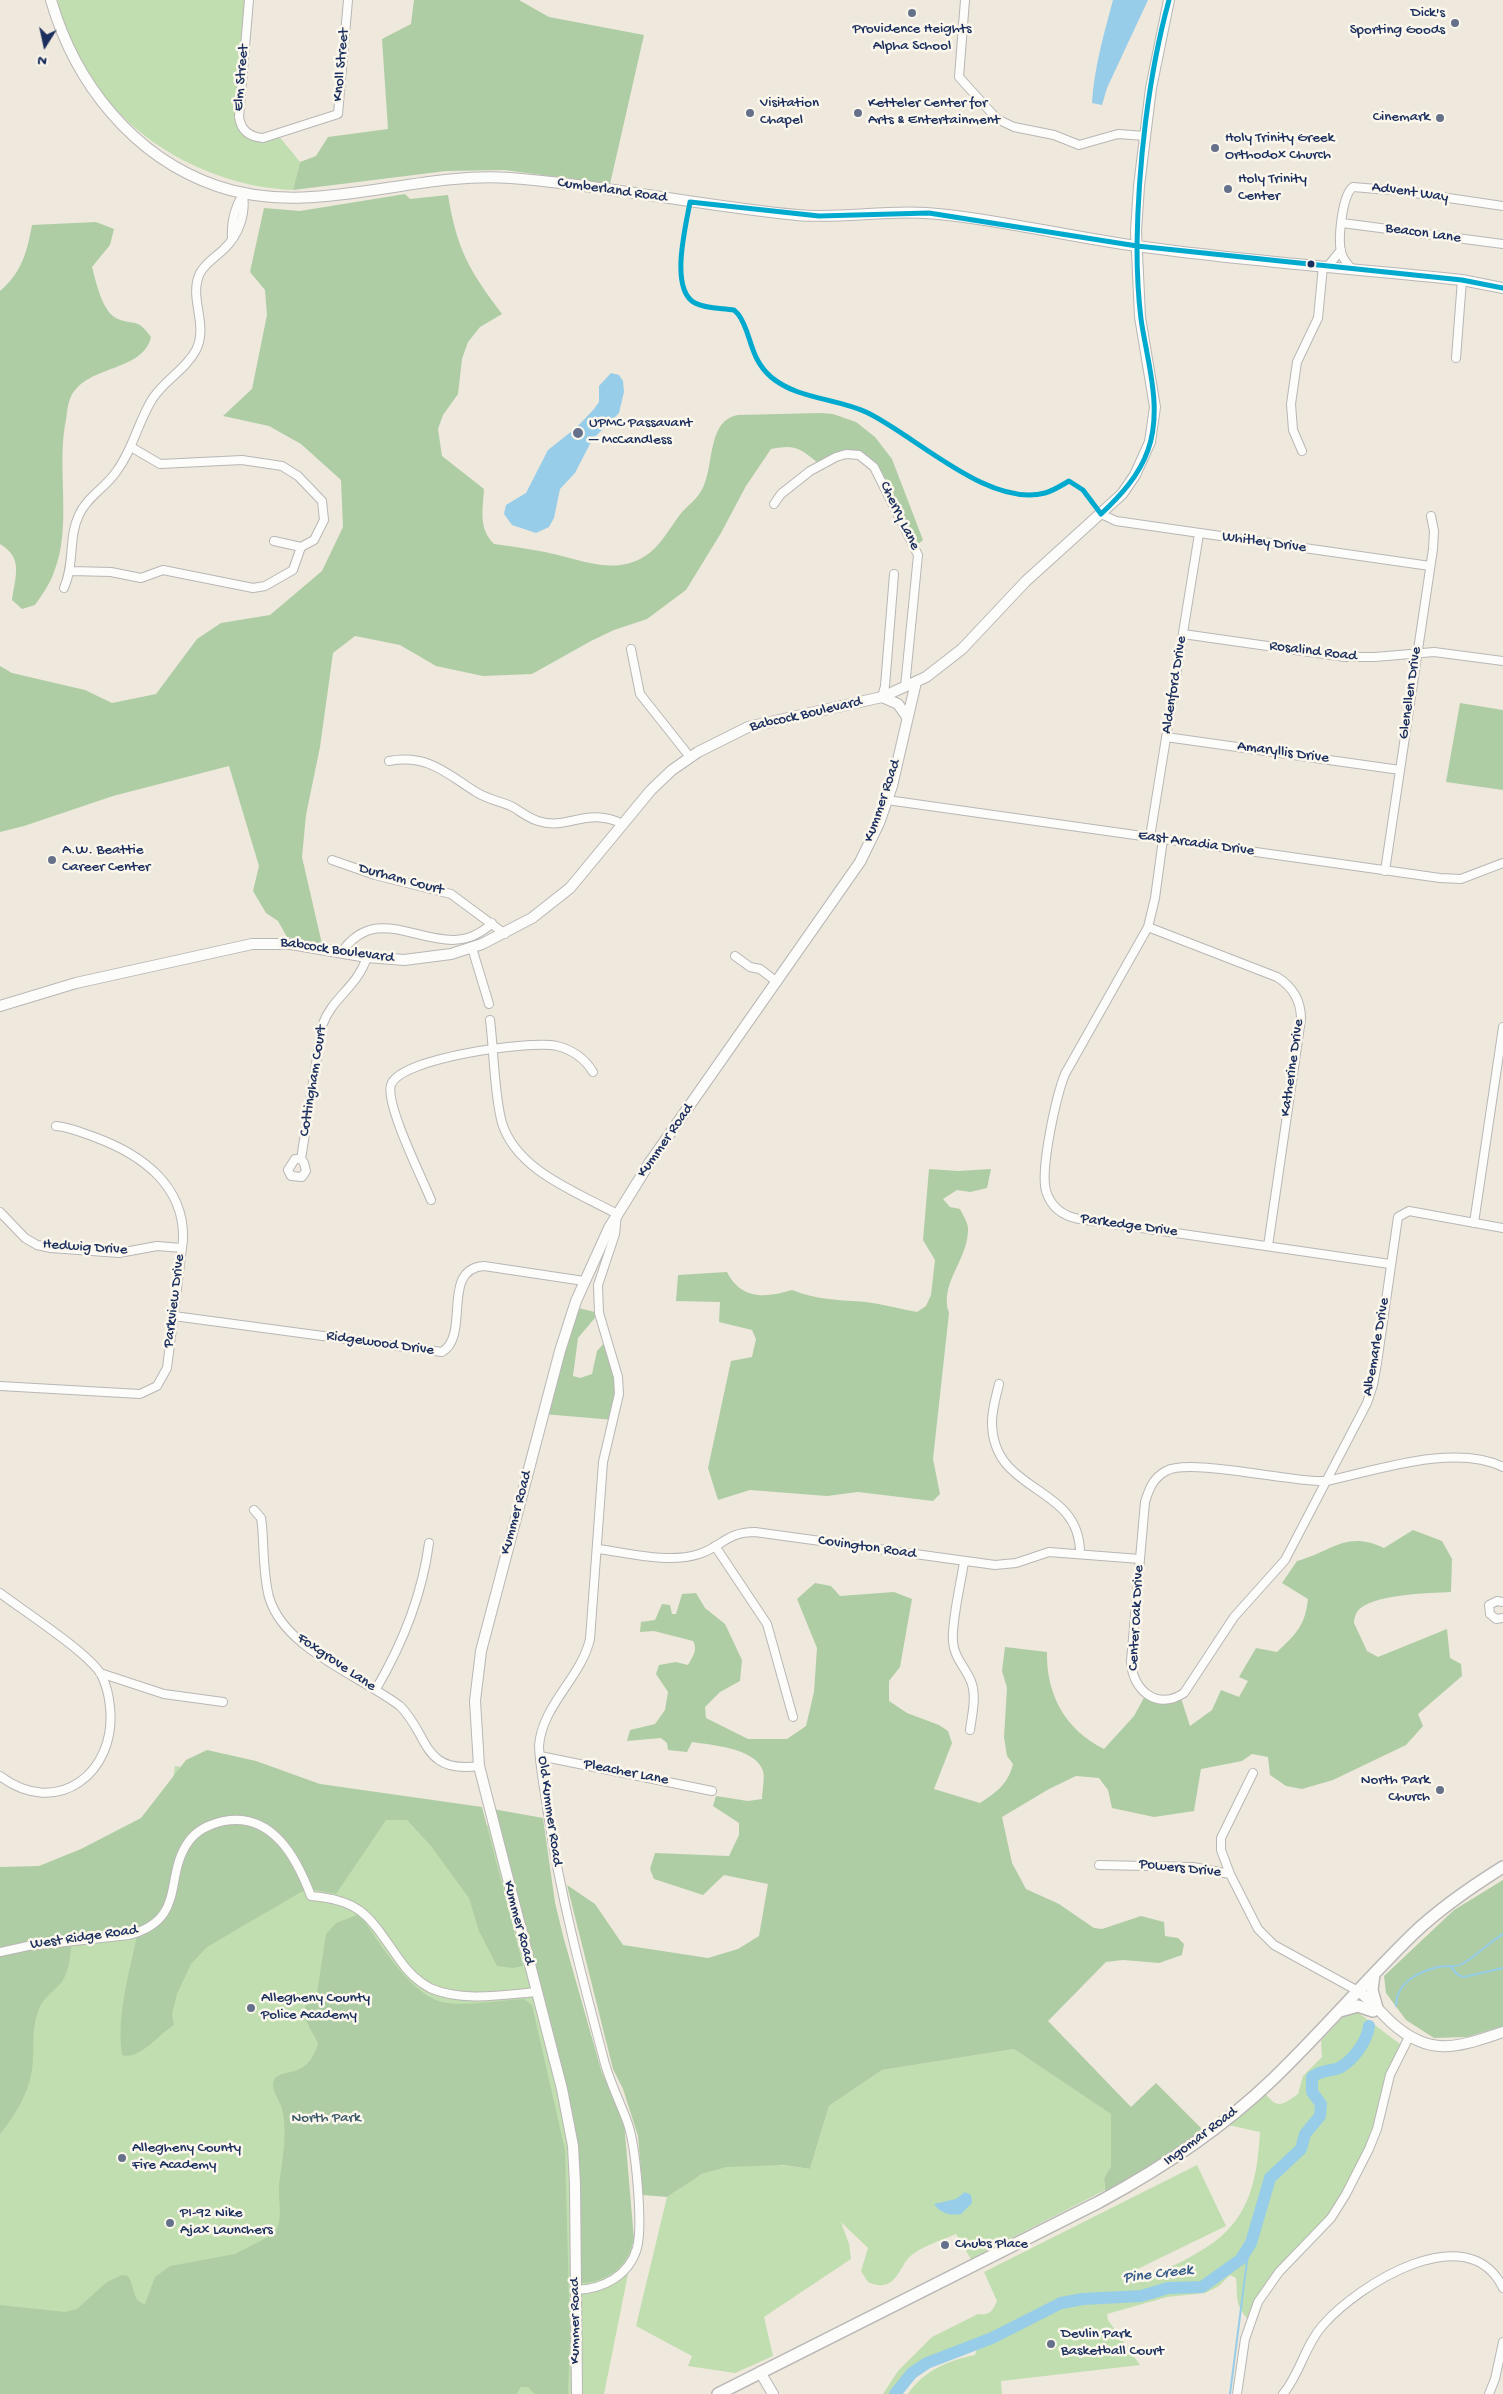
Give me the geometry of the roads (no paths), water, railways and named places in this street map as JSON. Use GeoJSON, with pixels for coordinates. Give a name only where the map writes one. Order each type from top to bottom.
{"type":"FeatureCollection","features":[{"type":"Feature","properties":{"kind":"main road","name":"Ingomar Road"},"geometry":{"type":"LineString","coordinates":[[718,2394],[1099,2202],[1161,2167],[1190,2147],[1254,2096],[1413,1934],[1440,1910],[1503,1867]]}},
{"type":"Feature","properties":{"kind":"main road"},"geometry":{"type":"LineString","coordinates":[[1338,2012],[1358,2006],[1375,2010],[1372,1990],[1374,1974]]}},
{"type":"Feature","properties":{"kind":"street","name":"Cumberland Road"},"geometry":{"type":"LineString","coordinates":[[52,0],[72,57],[95,93],[119,122],[168,163],[204,181],[244,194],[278,199],[312,198],[448,180],[506,178],[800,215],[929,213],[1136,246],[1462,280],[1503,288]]}},
{"type":"Feature","properties":{"kind":"street","name":"Elm Street"},"geometry":{"type":"LineString","coordinates":[[249,0],[239,112],[240,126],[250,135],[258,138],[269,137],[295,129]]}},
{"type":"Feature","properties":{"kind":"street","name":"Knoll Street"},"geometry":{"type":"LineString","coordinates":[[295,129],[338,114],[348,0]]}},
{"type":"Feature","properties":{"kind":"street"},"geometry":{"type":"LineString","coordinates":[[965,0],[958,73],[961,80],[990,113],[1014,127],[1047,132],[1079,146],[1118,134],[1145,136]]}},
{"type":"Feature","properties":{"kind":"street","name":"Babcock Boulevard"},"geometry":{"type":"LineString","coordinates":[[0,1006],[76,983],[252,944],[291,944],[367,957],[415,959],[472,948],[505,934],[532,918],[570,888],[661,780],[690,757],[723,738],[748,727],[882,696],[905,687],[926,677],[962,649],[1026,581],[1122,494],[1136,475],[1150,442],[1154,417],[1154,394],[1140,317],[1136,246],[1139,186],[1145,136],[1160,38],[1170,0]]}},
{"type":"Feature","properties":{"kind":"street","name":"Advent Way"},"geometry":{"type":"LineString","coordinates":[[1340,250],[1347,193],[1357,186],[1503,206]]}},
{"type":"Feature","properties":{"kind":"street"},"geometry":{"type":"LineString","coordinates":[[64,588],[71,570],[74,532],[78,516],[116,472],[131,447],[140,422],[153,398],[195,352],[202,328],[196,298],[196,283],[207,263],[225,248],[232,237],[237,204],[244,194]]}},
{"type":"Feature","properties":{"kind":"street","name":"Beacon Lane"},"geometry":{"type":"LineString","coordinates":[[1342,223],[1503,244]]}},
{"type":"Feature","properties":{"kind":"street"},"geometry":{"type":"LineString","coordinates":[[1302,451],[1296,440],[1291,421],[1292,395],[1297,362],[1318,318],[1326,266],[1340,250],[1345,261],[1352,269]]}},
{"type":"Feature","properties":{"kind":"street"},"geometry":{"type":"LineString","coordinates":[[1456,358],[1462,280]]}},
{"type":"Feature","properties":{"kind":"street"},"geometry":{"type":"LineString","coordinates":[[71,570],[111,572],[141,578],[163,570],[253,588],[265,586],[293,570],[301,547],[314,540],[324,520],[322,501],[298,476],[282,466],[242,460],[160,464],[131,447]]}},
{"type":"Feature","properties":{"kind":"street","name":"Cherry Lane"},"geometry":{"type":"LineString","coordinates":[[774,504],[781,494],[810,471],[836,457],[846,454],[859,456],[874,467],[918,555],[905,687]]}},
{"type":"Feature","properties":{"kind":"street","name":"Whitley Drive"},"geometry":{"type":"LineString","coordinates":[[1101,514],[1116,521],[1430,566]]}},
{"type":"Feature","properties":{"kind":"street","name":"Glenellen Drive"},"geometry":{"type":"LineString","coordinates":[[1385,870],[1430,566],[1434,531],[1431,516]]}},
{"type":"Feature","properties":{"kind":"street","name":"Aldenford Drive"},"geometry":{"type":"LineString","coordinates":[[1150,837],[1199,534]]}},
{"type":"Feature","properties":{"kind":"street"},"geometry":{"type":"LineString","coordinates":[[274,540],[301,547]]}},
{"type":"Feature","properties":{"kind":"street"},"geometry":{"type":"LineString","coordinates":[[894,574],[882,696],[898,704],[907,717]]}},
{"type":"Feature","properties":{"kind":"street","name":"Rosalind Road"},"geometry":{"type":"LineString","coordinates":[[1183,634],[1345,657],[1375,657],[1417,652],[1464,654],[1503,661]]}},
{"type":"Feature","properties":{"kind":"street"},"geometry":{"type":"LineString","coordinates":[[631,649],[640,694],[690,757]]}},
{"type":"Feature","properties":{"kind":"street","name":"Kummer Road"},"geometry":{"type":"LineString","coordinates":[[577,2394],[573,2146],[562,2088],[479,1766],[475,1701],[480,1651],[558,1359],[584,1281],[617,1214],[650,1162],[860,862],[887,800],[916,682]]}},
{"type":"Feature","properties":{"kind":"street","name":"Amaryllis Drive"},"geometry":{"type":"LineString","coordinates":[[1166,737],[1400,770]]}},
{"type":"Feature","properties":{"kind":"street"},"geometry":{"type":"LineString","coordinates":[[390,761],[412,760],[436,765],[486,797],[503,802],[537,821],[558,823],[597,816],[609,818],[623,824]]}},
{"type":"Feature","properties":{"kind":"street","name":"East Arcadia Drive"},"geometry":{"type":"LineString","coordinates":[[887,800],[1452,880],[1461,879],[1503,863]]}},
{"type":"Feature","properties":{"kind":"street","name":"Parkedge Drive"},"geometry":{"type":"LineString","coordinates":[[1163,839],[1156,898],[1148,927],[1061,1085],[1052,1124],[1045,1172],[1046,1189],[1056,1208],[1073,1218],[1390,1264]]}},
{"type":"Feature","properties":{"kind":"street","name":"Durham Court"},"geometry":{"type":"LineString","coordinates":[[332,860],[375,875],[451,894],[505,934]]}},
{"type":"Feature","properties":{"kind":"street"},"geometry":{"type":"LineString","coordinates":[[341,953],[349,941],[358,935],[385,927],[445,941],[458,941],[484,931],[492,923]]}},
{"type":"Feature","properties":{"kind":"street","name":"Katherine Drive"},"geometry":{"type":"LineString","coordinates":[[1148,927],[1277,977],[1288,986],[1297,998],[1301,1019],[1268,1246]]}},
{"type":"Feature","properties":{"kind":"street"},"geometry":{"type":"LineString","coordinates":[[472,948],[489,1004]]}},
{"type":"Feature","properties":{"kind":"street"},"geometry":{"type":"LineString","coordinates":[[735,956],[750,967],[760,968],[777,982]]}},
{"type":"Feature","properties":{"kind":"street","name":"Cottingham Court"},"geometry":{"type":"LineString","coordinates":[[301,1159],[322,1026],[332,1006],[357,980],[367,957]]}},
{"type":"Feature","properties":{"kind":"street"},"geometry":{"type":"LineString","coordinates":[[490,1020],[502,1122],[519,1153],[540,1171],[617,1214]]}},
{"type":"Feature","properties":{"kind":"street"},"geometry":{"type":"LineString","coordinates":[[1503,1027],[1474,1223],[1503,1228]]}},
{"type":"Feature","properties":{"kind":"street"},"geometry":{"type":"LineString","coordinates":[[431,1200],[392,1104],[390,1091],[392,1081],[405,1072],[450,1056],[493,1048],[547,1044],[557,1046],[582,1058],[593,1072]]}},
{"type":"Feature","properties":{"kind":"street"},"geometry":{"type":"LineString","coordinates":[[1494,1086],[1503,1087]]}},
{"type":"Feature","properties":{"kind":"street","name":"Parkview Drive"},"geometry":{"type":"LineString","coordinates":[[0,1386],[133,1395],[152,1390],[165,1374],[184,1232],[176,1205],[166,1186],[147,1163],[108,1142],[72,1129],[56,1126]]}},
{"type":"Feature","properties":{"kind":"street","name":"Hedwig Drive"},"geometry":{"type":"LineString","coordinates":[[0,1212],[25,1238],[37,1245],[51,1248],[119,1253],[157,1246],[182,1248]]}},
{"type":"Feature","properties":{"kind":"street","name":"Albemarle Drive"},"geometry":{"type":"LineString","coordinates":[[1327,1481],[1371,1393],[1396,1222],[1404,1212],[1474,1223]]}},
{"type":"Feature","properties":{"kind":"street","name":"Old Kummer Road"},"geometry":{"type":"LineString","coordinates":[[576,2290],[604,2285],[616,2278],[626,2268],[636,2249],[640,2222],[632,2136],[608,2074],[569,1931],[554,1852],[540,1756],[540,1736],[547,1718],[588,1647],[598,1549],[603,1462],[618,1402],[620,1386],[598,1313],[598,1285],[615,1234],[617,1214]]}},
{"type":"Feature","properties":{"kind":"street","name":"Ridgewood Drive"},"geometry":{"type":"LineString","coordinates":[[174,1316],[442,1352],[449,1346],[452,1338],[462,1279],[465,1274],[477,1267],[584,1281]]}},
{"type":"Feature","properties":{"kind":"street"},"geometry":{"type":"LineString","coordinates":[[999,1384],[992,1421],[1000,1456],[1014,1474],[1070,1515],[1078,1535],[1080,1553]]}},
{"type":"Feature","properties":{"kind":"street","name":"Center Oak Drive"},"geometry":{"type":"LineString","coordinates":[[1327,1481],[1285,1560],[1234,1617],[1187,1689],[1175,1698],[1151,1697],[1141,1690],[1132,1676],[1140,1559],[1148,1493],[1155,1479],[1166,1470],[1181,1466],[1327,1481],[1418,1462],[1456,1457],[1490,1460],[1503,1467]]}},
{"type":"Feature","properties":{"kind":"street","name":"Foxgrove Lane"},"geometry":{"type":"LineString","coordinates":[[254,1510],[261,1518],[267,1584],[277,1615],[303,1644],[376,1689],[408,1714],[425,1747],[440,1760],[458,1767],[479,1766]]}},
{"type":"Feature","properties":{"kind":"street","name":"Covington Road"},"geometry":{"type":"LineString","coordinates":[[598,1549],[678,1558],[697,1555],[734,1534],[755,1532],[964,1562],[1003,1565],[1016,1563],[1049,1552],[1140,1559]]}},
{"type":"Feature","properties":{"kind":"street"},"geometry":{"type":"LineString","coordinates":[[376,1689],[398,1649],[411,1617],[425,1572],[429,1543]]}},
{"type":"Feature","properties":{"kind":"street"},"geometry":{"type":"LineString","coordinates":[[715,1546],[767,1624],[793,1718]]}},
{"type":"Feature","properties":{"kind":"street"},"geometry":{"type":"LineString","coordinates":[[964,1562],[952,1641],[957,1656],[970,1678],[972,1686],[974,1702],[970,1730]]}},
{"type":"Feature","properties":{"kind":"street"},"geometry":{"type":"LineString","coordinates":[[0,1593],[77,1651],[100,1673],[164,1694],[224,1702]]}},
{"type":"Feature","properties":{"kind":"street"},"geometry":{"type":"LineString","coordinates":[[1503,1602],[1497,1600],[1489,1605],[1490,1614],[1496,1619],[1503,1618]]}},
{"type":"Feature","properties":{"kind":"street"},"geometry":{"type":"LineString","coordinates":[[0,1776],[25,1790],[49,1794],[74,1787],[92,1771],[106,1747],[110,1728],[109,1702],[100,1673]]}},
{"type":"Feature","properties":{"kind":"street","name":"Pleacher Lane"},"geometry":{"type":"LineString","coordinates":[[540,1756],[712,1791]]}},
{"type":"Feature","properties":{"kind":"street"},"geometry":{"type":"LineString","coordinates":[[1230,1874],[1221,1850],[1221,1838],[1253,1773]]}},
{"type":"Feature","properties":{"kind":"street","name":"West Ridge Road"},"geometry":{"type":"LineString","coordinates":[[0,1952],[28,1946],[130,1935],[145,1930],[162,1916],[168,1904],[182,1853],[191,1839],[211,1825],[234,1820],[256,1824],[276,1835],[295,1859],[311,1896],[342,1900],[364,1913],[410,1973],[424,1984],[446,1993],[463,1995],[536,1992]]}},
{"type":"Feature","properties":{"kind":"street","name":"Powers Drive"},"geometry":{"type":"LineString","coordinates":[[1100,1865],[1193,1867],[1230,1874],[1258,1929],[1274,1945],[1358,1991]]}},
{"type":"Feature","properties":{"kind":"street"},"geometry":{"type":"LineString","coordinates":[[1358,1991],[1362,2001],[1375,2010],[1398,2035],[1423,2044],[1446,2046],[1462,2044],[1503,2032]]}},
{"type":"Feature","properties":{"kind":"street"},"geometry":{"type":"LineString","coordinates":[[1237,2394],[1245,2339],[1258,2302],[1279,2272],[1331,2218],[1346,2194],[1369,2149],[1377,2129],[1390,2075],[1409,2038]]}},
{"type":"Feature","properties":{"kind":"street"},"geometry":{"type":"LineString","coordinates":[[1283,2394],[1312,2339],[1322,2325],[1347,2300],[1384,2276],[1433,2259],[1458,2256],[1470,2258],[1488,2268],[1503,2288]]}},
{"type":"Feature","properties":{"kind":"street"},"geometry":{"type":"LineString","coordinates":[[1489,2394],[1493,2386],[1503,2342]]}},
{"type":"Feature","properties":{"kind":"street"},"geometry":{"type":"LineString","coordinates":[[760,2372],[773,2394]]}},
{"type":"Feature","properties":{"kind":"water"},"geometry":{"type":"Polygon","coordinates":[[[1113,0],[1148,0],[1107,88],[1102,105],[1092,103],[1093,90],[1100,51],[1113,0]]]}},
{"type":"Feature","properties":{"kind":"water"},"geometry":{"type":"Polygon","coordinates":[[[611,373],[619,375],[623,381],[624,392],[619,413],[592,440],[575,473],[560,489],[554,518],[549,527],[536,533],[512,525],[504,514],[506,505],[526,493],[548,450],[577,427],[594,409],[599,402],[599,386],[611,373]]]}},
{"type":"Feature","properties":{"kind":"water"},"geometry":{"type":"Polygon","coordinates":[[[965,2192],[971,2195],[972,2203],[961,2214],[953,2215],[946,2213],[939,2210],[934,2204],[956,2199],[965,2192]]]}},
{"type":"Feature","properties":{"kind":"waterway","name":"Pine Creek"},"geometry":{"type":"LineString","coordinates":[[1396,2006],[1400,1991],[1416,1975],[1441,1966],[1462,1964],[1503,1934]]}},
{"type":"Feature","properties":{"kind":"waterway"},"geometry":{"type":"LineString","coordinates":[[1451,1967],[1458,1975],[1464,1977],[1503,1968]]}},
{"type":"Feature","properties":{"kind":"waterway","name":"Pine Creek"},"geometry":{"type":"LineString","coordinates":[[895,2394],[912,2373],[927,2363],[992,2338],[1061,2303],[1083,2299],[1141,2296],[1168,2288],[1202,2287],[1241,2259],[1251,2243],[1270,2178],[1301,2149],[1305,2134],[1320,2116],[1321,2104],[1312,2092],[1312,2077],[1321,2072],[1341,2067],[1346,2063],[1363,2043],[1369,2026]]}},
{"type":"Feature","properties":{"kind":"waterway"},"geometry":{"type":"LineString","coordinates":[[1230,2394],[1249,2246]]}},
{"type":"Feature","properties":{"kind":"place","name":"Providence Heights Alpha School"},"geometry":{"type":"Point","coordinates":[912,13]}},
{"type":"Feature","properties":{"kind":"place","name":"Dick's Sporting Goods"},"geometry":{"type":"Point","coordinates":[1455,23]}},
{"type":"Feature","properties":{"kind":"place","name":"Visitation Chapel"},"geometry":{"type":"Point","coordinates":[750,113]}},
{"type":"Feature","properties":{"kind":"place","name":"Ketteler Center for Arts & Entertainment"},"geometry":{"type":"Point","coordinates":[858,113]}},
{"type":"Feature","properties":{"kind":"place","name":"Cinemark"},"geometry":{"type":"Point","coordinates":[1440,118]}},
{"type":"Feature","properties":{"kind":"place","name":"Holy Trinity Greek Orthodox Church"},"geometry":{"type":"Point","coordinates":[1215,148]}},
{"type":"Feature","properties":{"kind":"place","name":"Holy Trinity Center"},"geometry":{"type":"Point","coordinates":[1228,189]}},
{"type":"Feature","properties":{"kind":"place","name":"UPMC Passavant – McCandless"},"geometry":{"type":"Point","coordinates":[578,433]}},
{"type":"Feature","properties":{"kind":"place","name":"A.W. Beattie Career Center"},"geometry":{"type":"Point","coordinates":[52,860]}},
{"type":"Feature","properties":{"kind":"place","name":"North Park Church"},"geometry":{"type":"Point","coordinates":[1440,1790]}},
{"type":"Feature","properties":{"kind":"place","name":"Allegheny County Police Academy"},"geometry":{"type":"Point","coordinates":[251,2008]}},
{"type":"Feature","properties":{"kind":"place","name":"Allegheny County Fire Academy"},"geometry":{"type":"Point","coordinates":[122,2158]}},
{"type":"Feature","properties":{"kind":"place","name":"PI-92 Nike Ajax Launchers"},"geometry":{"type":"Point","coordinates":[170,2223]}},
{"type":"Feature","properties":{"kind":"place","name":"Chubs Place"},"geometry":{"type":"Point","coordinates":[945,2245]}},
{"type":"Feature","properties":{"kind":"place","name":"Devlin Park Basketball Court"},"geometry":{"type":"Point","coordinates":[1051,2344]}},
{"type":"Feature","properties":{"kind":"park label","name":"North Park"},"geometry":{"type":"Point","coordinates":[326,2119]}}]}
